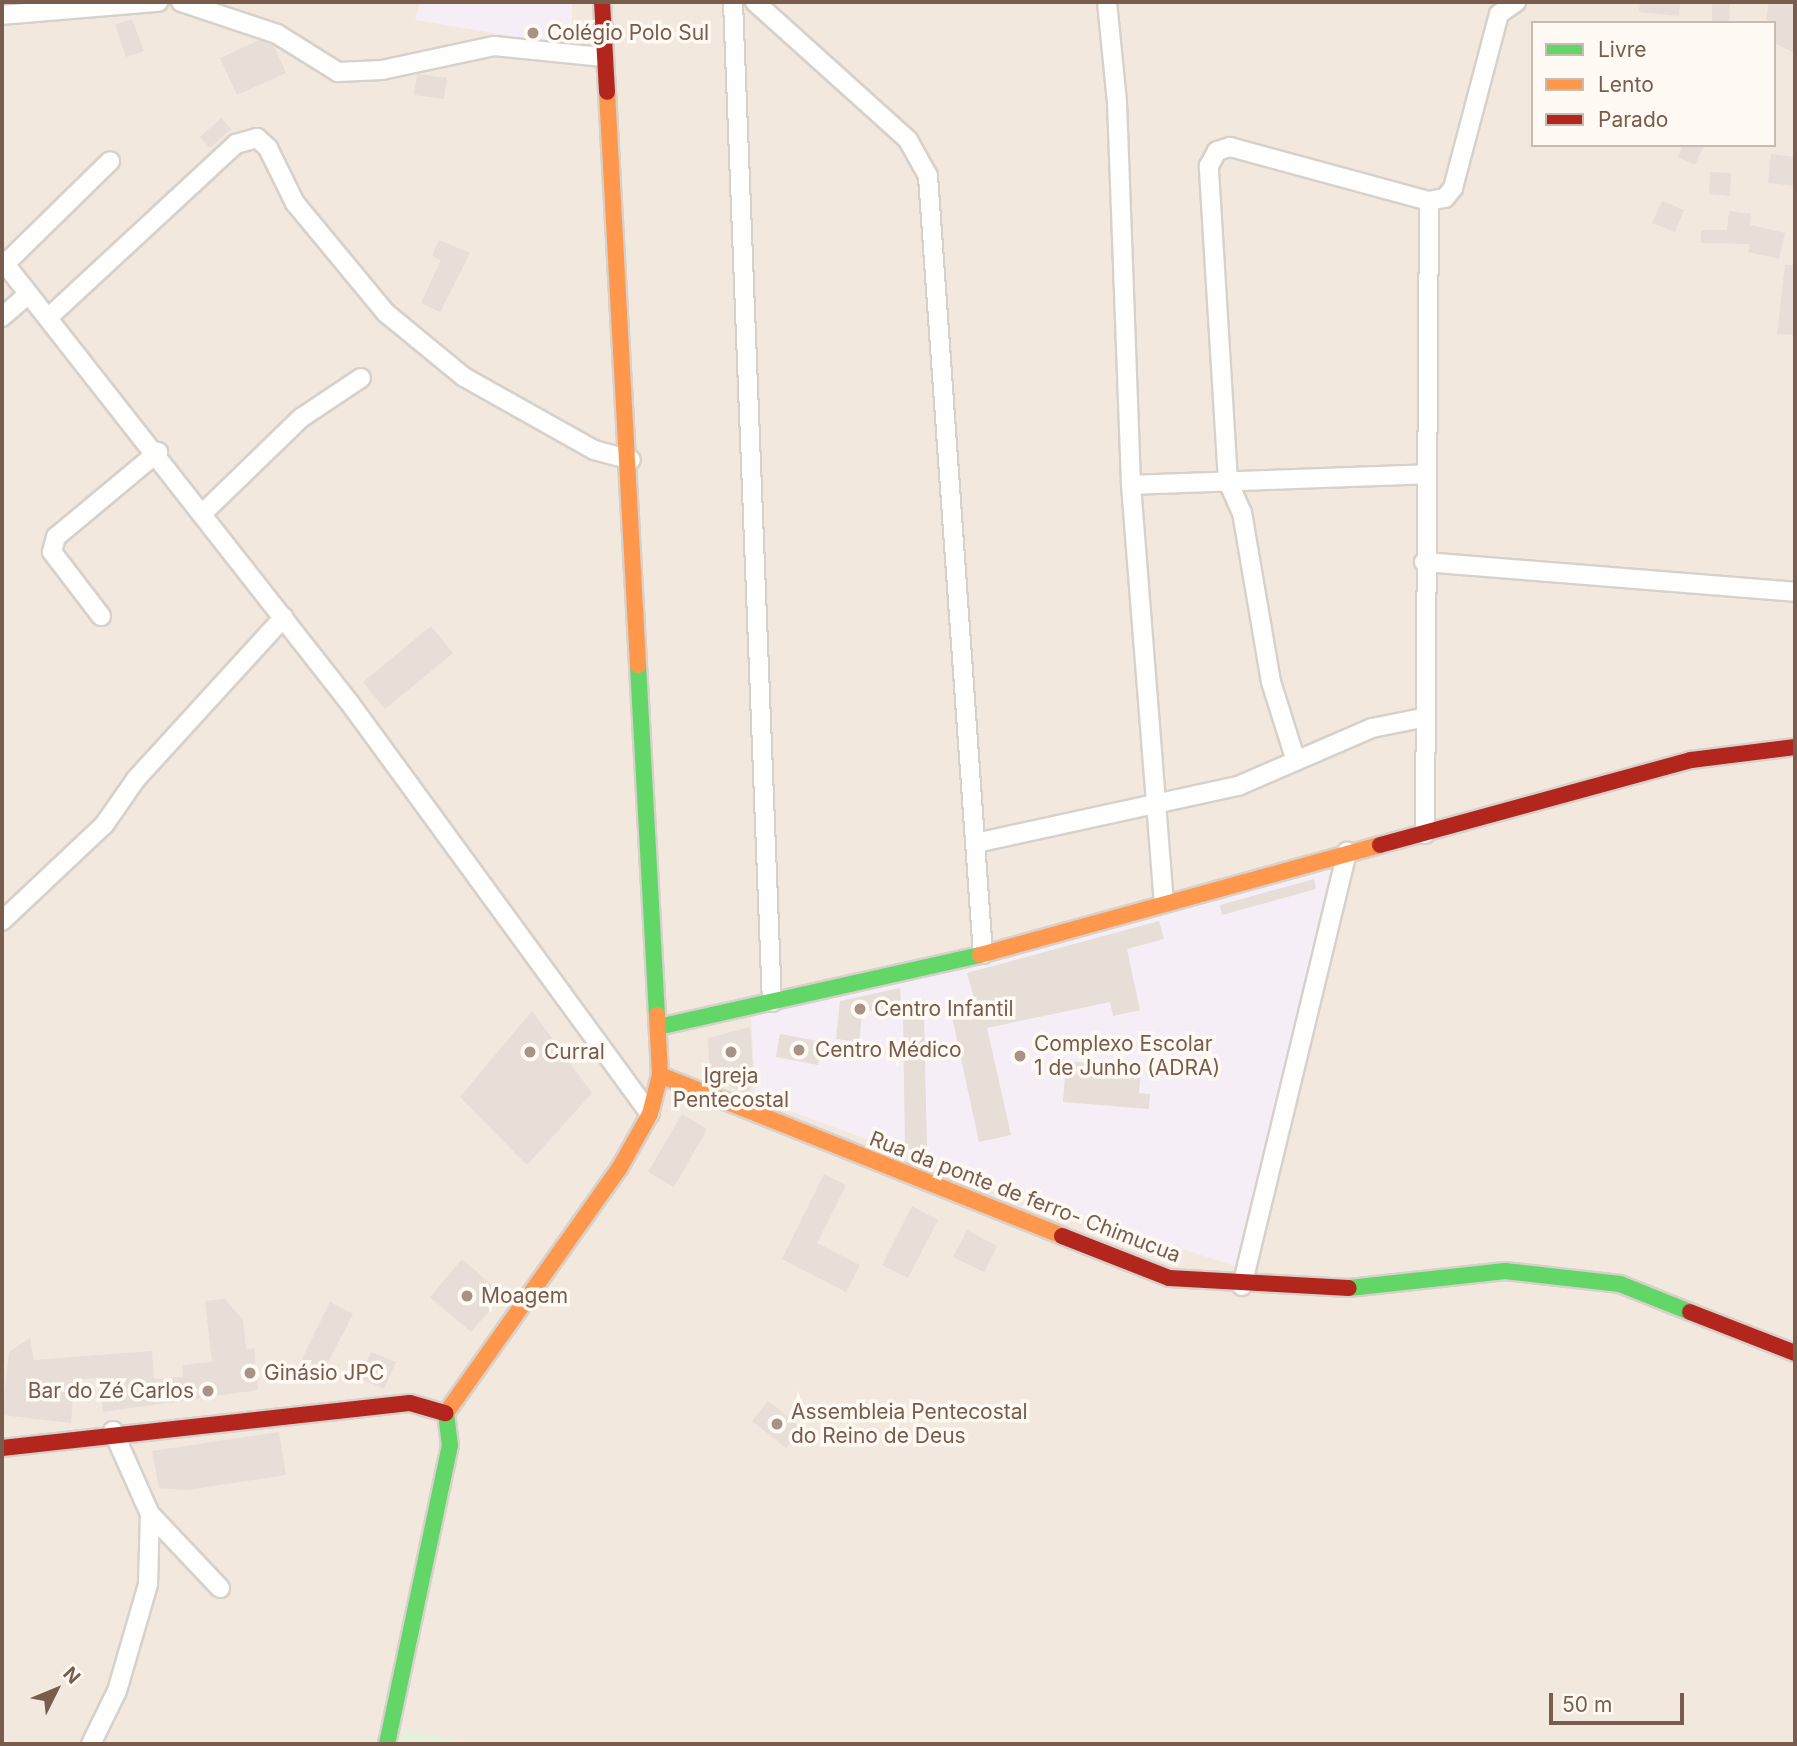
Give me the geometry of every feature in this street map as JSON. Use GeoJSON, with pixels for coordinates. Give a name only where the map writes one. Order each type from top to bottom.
{"type":"FeatureCollection","features":[{"type":"Feature","properties":{"kind":"street"},"geometry":{"type":"LineString","coordinates":[[2,15],[158,2]]}},
{"type":"Feature","properties":{"kind":"street"},"geometry":{"type":"LineString","coordinates":[[181,2],[277,34],[338,72],[383,70],[494,46],[603,57]]}},
{"type":"Feature","properties":{"kind":"street"},"geometry":{"type":"LineString","coordinates":[[387,1744],[450,1447],[446,1413],[650,1114],[660,1075],[631,460],[603,57],[602,2]]}},
{"type":"Feature","properties":{"kind":"street"},"geometry":{"type":"LineString","coordinates":[[733,2],[772,1002]]}},
{"type":"Feature","properties":{"kind":"street"},"geometry":{"type":"LineString","coordinates":[[755,2],[908,140],[928,176],[983,954]]}},
{"type":"Feature","properties":{"kind":"street"},"geometry":{"type":"LineString","coordinates":[[1107,2],[1117,102],[1131,485],[1164,902]]}},
{"type":"Feature","properties":{"kind":"street"},"geometry":{"type":"LineString","coordinates":[[1295,758],[1268,670],[1242,513],[1228,481],[1210,218],[1209,166],[1217,151],[1242,149],[1429,201],[1445,198],[1453,187],[1496,25],[1516,2]]}},
{"type":"Feature","properties":{"kind":"street"},"geometry":{"type":"LineString","coordinates":[[49,317],[236,144],[257,138],[268,148],[295,203],[386,313],[464,377],[594,450],[631,460]]}},
{"type":"Feature","properties":{"kind":"street"},"geometry":{"type":"LineString","coordinates":[[110,161],[4,262],[158,452],[284,617],[650,1114]]}},
{"type":"Feature","properties":{"kind":"street"},"geometry":{"type":"LineString","coordinates":[[1425,834],[1422,718],[1429,201]]}},
{"type":"Feature","properties":{"kind":"street"},"geometry":{"type":"LineString","coordinates":[[2,317],[28,294]]}},
{"type":"Feature","properties":{"kind":"street"},"geometry":{"type":"LineString","coordinates":[[204,512],[301,418],[361,378]]}},
{"type":"Feature","properties":{"kind":"street"},"geometry":{"type":"LineString","coordinates":[[101,616],[52,552],[56,537],[158,452]]}},
{"type":"Feature","properties":{"kind":"street"},"geometry":{"type":"LineString","coordinates":[[1131,485],[1425,474]]}},
{"type":"Feature","properties":{"kind":"street"},"geometry":{"type":"LineString","coordinates":[[1424,562],[1795,592]]}},
{"type":"Feature","properties":{"kind":"street"},"geometry":{"type":"LineString","coordinates":[[2,921],[104,825],[136,779],[284,617]]}},
{"type":"Feature","properties":{"kind":"street"},"geometry":{"type":"LineString","coordinates":[[976,843],[1157,801],[1238,786],[1295,758],[1372,728],[1422,718]]}},
{"type":"Feature","properties":{"kind":"street"},"geometry":{"type":"LineString","coordinates":[[658,1027],[983,954],[1164,902],[1347,852],[1425,834],[1691,760],[1795,747]]}},
{"type":"Feature","properties":{"kind":"street"},"geometry":{"type":"LineString","coordinates":[[1242,1286],[1347,852]]}},
{"type":"Feature","properties":{"kind":"street","name":"Rua da ponte de ferro- Chimucua"},"geometry":{"type":"LineString","coordinates":[[660,1075],[1169,1278],[1242,1286],[1340,1289],[1505,1271],[1620,1284],[1795,1353]]}},
{"type":"Feature","properties":{"kind":"street"},"geometry":{"type":"LineString","coordinates":[[2,1448],[113,1431],[410,1403],[446,1413]]}},
{"type":"Feature","properties":{"kind":"street"},"geometry":{"type":"LineString","coordinates":[[113,1431],[150,1514],[220,1588]]}},
{"type":"Feature","properties":{"kind":"street"},"geometry":{"type":"LineString","coordinates":[[92,1744],[117,1691],[148,1584],[150,1514]]}},
{"type":"Feature","properties":{"kind":"shaded area"},"geometry":{"type":"Polygon","coordinates":[[[2,2],[1795,2],[1795,1744],[2,1744],[2,2]]]}},
{"type":"Feature","properties":{"kind":"shaded area","name":"Colégio Polo Sul"},"geometry":{"type":"Polygon","coordinates":[[[420,2],[572,2],[572,46],[415,20],[420,2]]]}},
{"type":"Feature","properties":{"kind":"shaded area","name":"Complexo Escolar 1 de Junho (ADRA)"},"geometry":{"type":"Polygon","coordinates":[[[1335,867],[1235,1266],[1042,1204],[755,1098],[751,1015],[1335,867]]]}},
{"type":"Feature","properties":{"kind":"green space"},"geometry":{"type":"Polygon","coordinates":[[[403,1728],[414,1731],[474,1744],[400,1744],[403,1728]]]}},
{"type":"Feature","properties":{"kind":"building"},"geometry":{"type":"Polygon","coordinates":[[[1640,2],[1680,2],[1679,16],[1639,12],[1640,2]]]}},
{"type":"Feature","properties":{"kind":"building"},"geometry":{"type":"Polygon","coordinates":[[[1769,2],[1795,2],[1795,53],[1776,44],[1776,21],[1766,20],[1769,2]]]}},
{"type":"Feature","properties":{"kind":"building"},"geometry":{"type":"Polygon","coordinates":[[[1712,4],[1730,4],[1729,21],[1712,21],[1712,4]]]}},
{"type":"Feature","properties":{"kind":"building"},"geometry":{"type":"Polygon","coordinates":[[[132,19],[144,51],[126,57],[115,25],[132,19]]]}},
{"type":"Feature","properties":{"kind":"building"},"geometry":{"type":"Polygon","coordinates":[[[260,40],[274,46],[286,73],[237,95],[220,58],[260,40]]]}},
{"type":"Feature","properties":{"kind":"building"},"geometry":{"type":"Polygon","coordinates":[[[417,74],[447,78],[444,99],[414,95],[417,74]]]}},
{"type":"Feature","properties":{"kind":"building"},"geometry":{"type":"Polygon","coordinates":[[[221,118],[231,129],[210,148],[200,137],[221,118]]]}},
{"type":"Feature","properties":{"kind":"building"},"geometry":{"type":"Polygon","coordinates":[[[1682,147],[1703,147],[1695,165],[1678,157],[1682,147]]]}},
{"type":"Feature","properties":{"kind":"building"},"geometry":{"type":"Polygon","coordinates":[[[1771,154],[1795,157],[1795,186],[1768,183],[1771,154]]]}},
{"type":"Feature","properties":{"kind":"building"},"geometry":{"type":"Polygon","coordinates":[[[1710,172],[1731,173],[1730,196],[1709,194],[1710,172]]]}},
{"type":"Feature","properties":{"kind":"building"},"geometry":{"type":"Polygon","coordinates":[[[1662,201],[1684,210],[1675,232],[1652,223],[1662,201]]]}},
{"type":"Feature","properties":{"kind":"building"},"geometry":{"type":"Polygon","coordinates":[[[1729,211],[1751,214],[1750,225],[1785,233],[1779,259],[1748,252],[1750,244],[1701,243],[1701,230],[1727,230],[1729,211]]]}},
{"type":"Feature","properties":{"kind":"building"},"geometry":{"type":"Polygon","coordinates":[[[439,240],[470,253],[440,312],[421,303],[441,260],[432,256],[439,240]]]}},
{"type":"Feature","properties":{"kind":"building"},"geometry":{"type":"Polygon","coordinates":[[[1785,265],[1795,265],[1795,335],[1777,334],[1785,265]]]}},
{"type":"Feature","properties":{"kind":"building"},"geometry":{"type":"Polygon","coordinates":[[[431,626],[453,653],[385,709],[363,682],[431,626]]]}},
{"type":"Feature","properties":{"kind":"building"},"geometry":{"type":"Polygon","coordinates":[[[1314,879],[1316,889],[1222,915],[1220,905],[1314,879]]]}},
{"type":"Feature","properties":{"kind":"building"},"geometry":{"type":"Polygon","coordinates":[[[1159,921],[1164,939],[1127,949],[1140,1010],[1113,1016],[1110,1002],[987,1028],[1011,1135],[979,1142],[949,1003],[974,998],[967,973],[1159,921]]]}},
{"type":"Feature","properties":{"kind":"building","name":"Centro Infantil"},"geometry":{"type":"Polygon","coordinates":[[[900,988],[901,1005],[862,1013],[859,1042],[836,1039],[840,1001],[900,988]]]}},
{"type":"Feature","properties":{"kind":"building","name":"Curral"},"geometry":{"type":"Polygon","coordinates":[[[532,1011],[592,1093],[527,1165],[460,1097],[532,1011]]]}},
{"type":"Feature","properties":{"kind":"building"},"geometry":{"type":"Polygon","coordinates":[[[924,1013],[927,1149],[905,1149],[903,1014],[924,1013]]]}},
{"type":"Feature","properties":{"kind":"building","name":"Igreja Pentecostal"},"geometry":{"type":"Polygon","coordinates":[[[750,1027],[754,1080],[748,1094],[710,1079],[708,1038],[750,1027]]]}},
{"type":"Feature","properties":{"kind":"building","name":"Centro Médico"},"geometry":{"type":"Polygon","coordinates":[[[780,1034],[822,1042],[818,1065],[776,1057],[780,1034]]]}},
{"type":"Feature","properties":{"kind":"building"},"geometry":{"type":"Polygon","coordinates":[[[1066,1061],[1141,1067],[1139,1093],[1150,1094],[1149,1109],[1063,1102],[1066,1061]]]}},
{"type":"Feature","properties":{"kind":"building"},"geometry":{"type":"Polygon","coordinates":[[[682,1114],[707,1129],[674,1187],[648,1172],[682,1114]]]}},
{"type":"Feature","properties":{"kind":"building"},"geometry":{"type":"Polygon","coordinates":[[[824,1174],[846,1185],[817,1243],[860,1265],[846,1292],[782,1259],[824,1174]]]}},
{"type":"Feature","properties":{"kind":"building"},"geometry":{"type":"Polygon","coordinates":[[[912,1206],[938,1220],[908,1278],[882,1265],[912,1206]]]}},
{"type":"Feature","properties":{"kind":"building"},"geometry":{"type":"Polygon","coordinates":[[[967,1230],[997,1246],[984,1272],[953,1257],[967,1230]]]}},
{"type":"Feature","properties":{"kind":"building","name":"Moagem"},"geometry":{"type":"Polygon","coordinates":[[[462,1259],[503,1295],[471,1332],[430,1297],[462,1259]]]}},
{"type":"Feature","properties":{"kind":"building"},"geometry":{"type":"Polygon","coordinates":[[[225,1299],[243,1320],[246,1349],[254,1348],[258,1390],[103,1412],[99,1378],[74,1380],[71,1423],[2,1415],[9,1352],[30,1338],[34,1360],[152,1351],[154,1379],[183,1377],[182,1365],[212,1362],[205,1301],[225,1299]]]}},
{"type":"Feature","properties":{"kind":"building"},"geometry":{"type":"Polygon","coordinates":[[[330,1302],[353,1314],[324,1370],[302,1359],[330,1302]]]}},
{"type":"Feature","properties":{"kind":"building"},"geometry":{"type":"Polygon","coordinates":[[[371,1352],[396,1362],[384,1389],[360,1378],[371,1352]]]}},
{"type":"Feature","properties":{"kind":"building","name":"Assembleia Pentecostal do Reino de Deus"},"geometry":{"type":"Polygon","coordinates":[[[768,1401],[802,1428],[786,1448],[752,1421],[768,1401]]]}},
{"type":"Feature","properties":{"kind":"building"},"geometry":{"type":"Polygon","coordinates":[[[279,1432],[286,1475],[188,1490],[159,1488],[152,1451],[279,1432]]]}},
{"type":"Feature","properties":{"kind":"traffic: fast"},"geometry":{"type":"LineString","coordinates":[[638,665],[657,1015]]}},
{"type":"Feature","properties":{"kind":"traffic: fast"},"geometry":{"type":"LineString","coordinates":[[658,1027],[980,955]]}},
{"type":"Feature","properties":{"kind":"traffic: fast"},"geometry":{"type":"LineString","coordinates":[[1349,1288],[1505,1271],[1620,1284],[1690,1312]]}},
{"type":"Feature","properties":{"kind":"traffic: fast"},"geometry":{"type":"LineString","coordinates":[[387,1744],[450,1446],[446,1413]]}},
{"type":"Feature","properties":{"kind":"traffic: slow"},"geometry":{"type":"LineString","coordinates":[[607,92],[638,665]]}},
{"type":"Feature","properties":{"kind":"traffic: slow"},"geometry":{"type":"LineString","coordinates":[[980,955],[1380,845]]}},
{"type":"Feature","properties":{"kind":"traffic: slow"},"geometry":{"type":"LineString","coordinates":[[446,1413],[619,1169],[650,1114],[660,1075],[657,1015]]}},
{"type":"Feature","properties":{"kind":"traffic: slow"},"geometry":{"type":"LineString","coordinates":[[660,1075],[1062,1236]]}},
{"type":"Feature","properties":{"kind":"traffic: jam"},"geometry":{"type":"LineString","coordinates":[[602,2],[607,92]]}},
{"type":"Feature","properties":{"kind":"traffic: jam"},"geometry":{"type":"LineString","coordinates":[[1380,845],[1691,760],[1795,747]]}},
{"type":"Feature","properties":{"kind":"traffic: jam"},"geometry":{"type":"LineString","coordinates":[[1062,1236],[1169,1278],[1349,1288]]}},
{"type":"Feature","properties":{"kind":"traffic: jam"},"geometry":{"type":"LineString","coordinates":[[1690,1312],[1795,1353]]}},
{"type":"Feature","properties":{"kind":"traffic: jam"},"geometry":{"type":"LineString","coordinates":[[2,1448],[410,1403],[446,1413]]}},
{"type":"Feature","properties":{"kind":"place","name":"Colégio Polo Sul"},"geometry":{"type":"Point","coordinates":[533,33]}},
{"type":"Feature","properties":{"kind":"place","name":"Centro Infantil"},"geometry":{"type":"Point","coordinates":[860,1009]}},
{"type":"Feature","properties":{"kind":"place","name":"Centro Médico"},"geometry":{"type":"Point","coordinates":[799,1050]}},
{"type":"Feature","properties":{"kind":"place","name":"Curral"},"geometry":{"type":"Point","coordinates":[530,1052]}},
{"type":"Feature","properties":{"kind":"place","name":"Igreja Pentecostal"},"geometry":{"type":"Point","coordinates":[731,1052]}},
{"type":"Feature","properties":{"kind":"place","name":"Complexo Escolar 1 de Junho (ADRA)"},"geometry":{"type":"Point","coordinates":[1020,1056]}},
{"type":"Feature","properties":{"kind":"place","name":"Moagem"},"geometry":{"type":"Point","coordinates":[467,1296]}},
{"type":"Feature","properties":{"kind":"place","name":"Ginásio JPC"},"geometry":{"type":"Point","coordinates":[250,1373]}},
{"type":"Feature","properties":{"kind":"place","name":"Bar do Zé Carlos"},"geometry":{"type":"Point","coordinates":[208,1391]}},
{"type":"Feature","properties":{"kind":"place","name":"Assembleia Pentecostal do Reino de Deus"},"geometry":{"type":"Point","coordinates":[777,1424]}}]}
